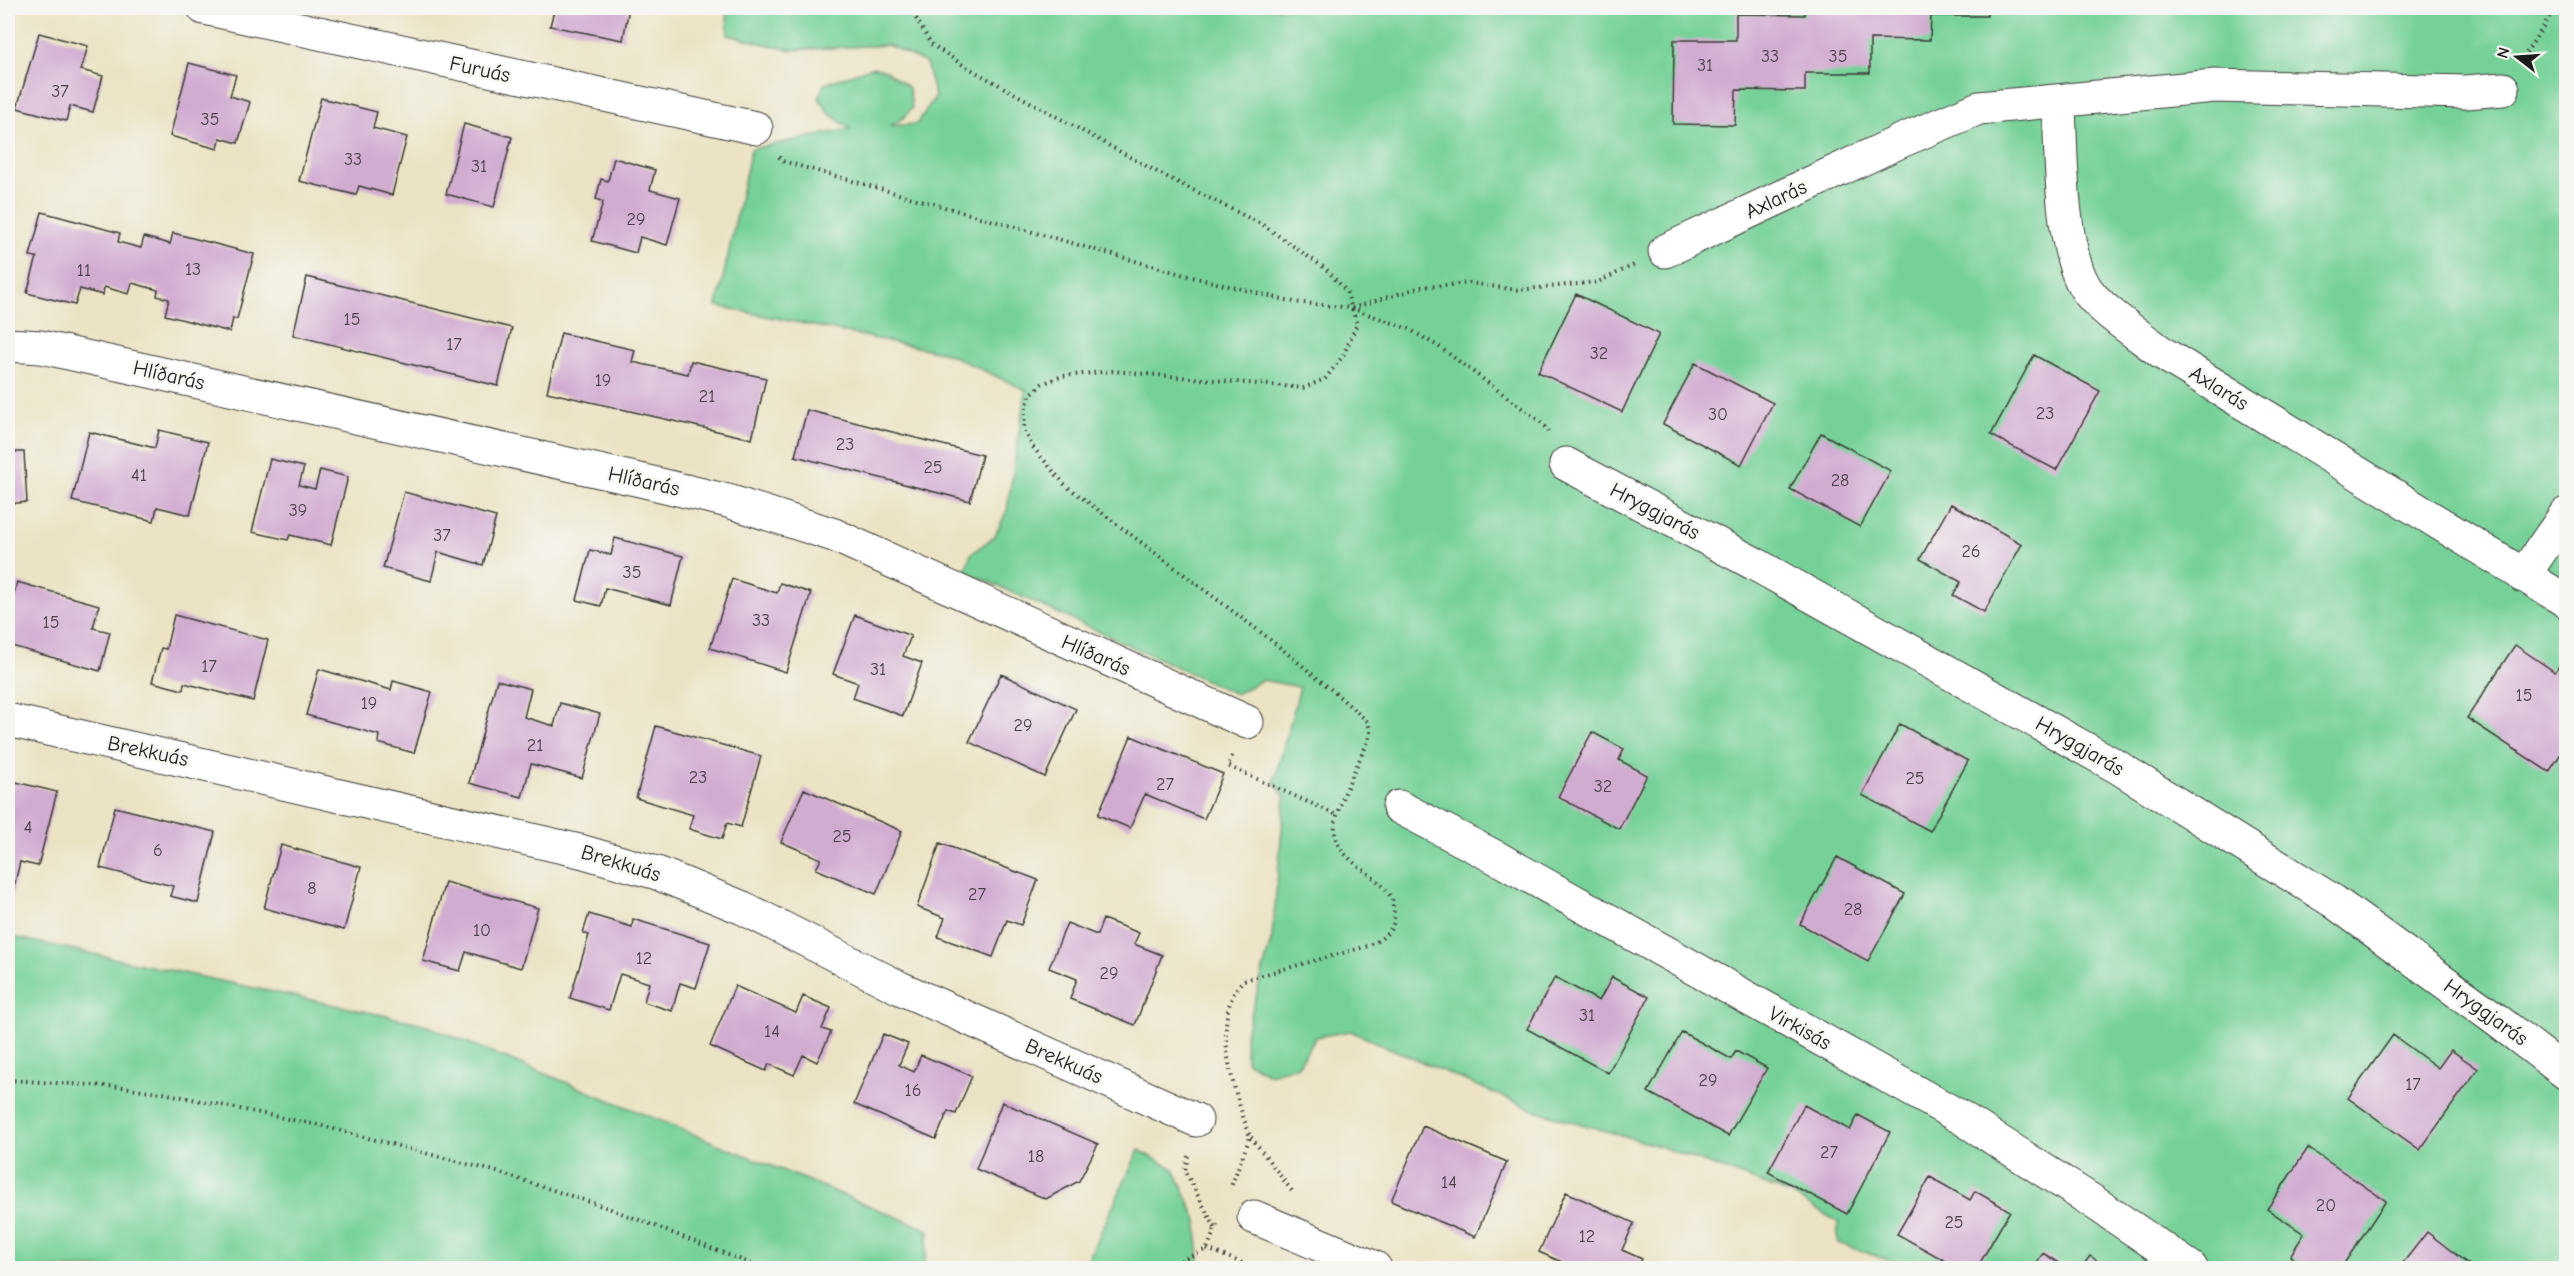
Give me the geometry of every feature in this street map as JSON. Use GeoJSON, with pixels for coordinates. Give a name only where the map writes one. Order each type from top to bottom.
{"type":"FeatureCollection","features":[{"type":"Feature","properties":{"kind":"street","name":"Furuás"},"geometry":{"type":"LineString","coordinates":[[204,8],[756,128]]}},
{"type":"Feature","properties":{"kind":"street","name":"Axlarás"},"geometry":{"type":"LineString","coordinates":[[1665,251],[1901,141],[1979,108],[2215,86],[2466,92],[2503,89]]}},
{"type":"Feature","properties":{"kind":"street","name":"Axlarás"},"geometry":{"type":"LineString","coordinates":[[2059,101],[2063,190],[2073,255],[2085,288],[2110,313],[2162,353],[2566,601]]}},
{"type":"Feature","properties":{"kind":"street","name":"Hlíðarás"},"geometry":{"type":"LineString","coordinates":[[8,345],[41,347],[644,481],[783,518],[834,535],[1247,722]]}},
{"type":"Feature","properties":{"kind":"street","name":"Hryggjarás"},"geometry":{"type":"LineString","coordinates":[[1566,464],[1755,564],[2116,766],[2332,901],[2566,1073]]}},
{"type":"Feature","properties":{"kind":"street"},"geometry":{"type":"LineString","coordinates":[[2523,576],[2566,514]]}},
{"type":"Feature","properties":{"kind":"street","name":"Brekkuás"},"geometry":{"type":"LineString","coordinates":[[8,720],[580,851],[657,873],[743,908],[900,988],[1196,1120]]}},
{"type":"Feature","properties":{"kind":"street","name":"Virkisás"},"geometry":{"type":"LineString","coordinates":[[1398,807],[1497,858],[1962,1118],[2092,1201],[2191,1269]]}},
{"type":"Feature","properties":{"kind":"street"},"geometry":{"type":"LineString","coordinates":[[1254,1217],[1375,1269]]}},
{"type":"Feature","properties":{"kind":"path"},"geometry":{"type":"LineString","coordinates":[[910,8],[931,44],[963,65],[1157,172],[1263,225],[1326,269],[1346,291],[1357,324],[1343,356],[1325,379],[1303,388],[1113,371],[1062,376],[1042,384],[1030,394],[1025,410],[1024,429],[1032,446],[1065,485],[1267,637],[1334,691],[1368,722],[1370,732],[1368,742],[1337,814],[1335,832],[1339,845],[1349,857],[1377,880],[1392,898],[1395,920],[1386,936],[1368,946],[1244,981],[1235,989],[1227,1008],[1227,1049],[1235,1094],[1250,1137],[1292,1191],[1297,1215],[1289,1231]]}},
{"type":"Feature","properties":{"kind":"path"},"geometry":{"type":"LineString","coordinates":[[2503,89],[2555,8]]}},
{"type":"Feature","properties":{"kind":"path"},"geometry":{"type":"LineString","coordinates":[[756,128],[782,161],[1188,276],[1294,302],[1351,308],[1409,329],[1441,348],[1542,423],[1566,464]]}},
{"type":"Feature","properties":{"kind":"path"},"geometry":{"type":"LineString","coordinates":[[1351,308],[1421,287],[1470,283],[1517,290],[1598,282],[1665,251]]}},
{"type":"Feature","properties":{"kind":"path"},"geometry":{"type":"LineString","coordinates":[[1247,722],[1228,766],[1337,814]]}},
{"type":"Feature","properties":{"kind":"path"},"geometry":{"type":"LineString","coordinates":[[8,1080],[132,1088],[322,1126],[494,1171],[611,1209],[762,1269]]}},
{"type":"Feature","properties":{"kind":"path"},"geometry":{"type":"LineString","coordinates":[[1196,1120],[1185,1171],[1215,1228]]}},
{"type":"Feature","properties":{"kind":"path"},"geometry":{"type":"LineString","coordinates":[[1227,1198],[1250,1137]]}},
{"type":"Feature","properties":{"kind":"path"},"geometry":{"type":"LineString","coordinates":[[1164,1269],[1207,1248],[1219,1218]]}},
{"type":"Feature","properties":{"kind":"path"},"geometry":{"type":"LineString","coordinates":[[1207,1248],[1255,1269]]}},
{"type":"Feature","properties":{"kind":"green space"},"geometry":{"type":"Polygon","coordinates":[[[727,8],[2566,8],[2566,1268],[1911,1268],[1838,1243],[1838,1222],[1789,1193],[1662,1147],[1536,1111],[1350,1031],[1316,1037],[1298,1066],[1269,1074],[1246,1061],[1245,1037],[1272,937],[1285,797],[1274,782],[1300,687],[1262,680],[1236,694],[965,571],[971,554],[995,536],[1007,510],[1026,390],[946,353],[717,306],[751,149],[850,129],[829,113],[819,98],[824,84],[873,67],[885,70],[909,88],[912,108],[903,118],[890,126],[917,124],[935,97],[926,63],[888,45],[791,50],[728,35],[727,8]]]}},
{"type":"Feature","properties":{"kind":"green space"},"geometry":{"type":"Polygon","coordinates":[[[8,936],[420,1023],[929,1230],[924,1268],[8,1268],[8,936]]]}},
{"type":"Feature","properties":{"kind":"green space"},"geometry":{"type":"Polygon","coordinates":[[[1139,1150],[1174,1169],[1197,1220],[1199,1268],[1084,1268],[1139,1150]]]}},
{"type":"Feature","properties":{"kind":"building"},"geometry":{"type":"Polygon","coordinates":[[[544,8],[629,8],[623,40],[550,26],[554,11],[544,8]]]}},
{"type":"Feature","properties":{"kind":"building"},"geometry":{"type":"Polygon","coordinates":[[[1805,8],[1987,8],[1987,16],[1931,16],[1930,40],[1870,39],[1870,73],[1805,73],[1805,91],[1736,90],[1735,125],[1673,124],[1674,40],[1736,40],[1736,14],[1805,15],[1805,8]]]}},
{"type":"Feature","properties":{"kind":"building"},"geometry":{"type":"Polygon","coordinates":[[[39,33],[88,46],[81,70],[103,76],[93,112],[70,106],[66,121],[17,108],[39,33]]]}},
{"type":"Feature","properties":{"kind":"building"},"geometry":{"type":"Polygon","coordinates":[[[189,63],[236,75],[230,96],[250,102],[238,143],[220,138],[218,149],[170,136],[189,63]]]}},
{"type":"Feature","properties":{"kind":"building"},"geometry":{"type":"Polygon","coordinates":[[[321,98],[377,112],[373,128],[407,137],[392,195],[359,186],[356,195],[299,181],[321,98]]]}},
{"type":"Feature","properties":{"kind":"building"},"geometry":{"type":"Polygon","coordinates":[[[464,124],[512,137],[494,207],[446,194],[464,124]]]}},
{"type":"Feature","properties":{"kind":"building"},"geometry":{"type":"Polygon","coordinates":[[[614,158],[655,170],[650,190],[680,198],[667,245],[640,237],[636,253],[592,241],[603,202],[596,199],[601,179],[608,181],[614,158]]]}},
{"type":"Feature","properties":{"kind":"building"},"geometry":{"type":"Polygon","coordinates":[[[42,212],[120,233],[118,242],[141,248],[144,237],[170,244],[173,233],[254,254],[237,319],[233,318],[230,332],[165,315],[169,299],[157,296],[158,290],[132,283],[129,294],[104,287],[103,295],[80,289],[75,305],[27,293],[37,257],[30,256],[42,212]]]}},
{"type":"Feature","properties":{"kind":"building"},"geometry":{"type":"Polygon","coordinates":[[[307,277],[512,328],[498,386],[293,335],[307,277]]]}},
{"type":"Feature","properties":{"kind":"building"},"geometry":{"type":"Polygon","coordinates":[[[1576,294],[1659,334],[1622,412],[1538,372],[1576,294]]]}},
{"type":"Feature","properties":{"kind":"building"},"geometry":{"type":"Polygon","coordinates":[[[561,333],[635,350],[632,362],[688,374],[691,361],[766,378],[752,439],[547,392],[561,333]]]}},
{"type":"Feature","properties":{"kind":"building"},"geometry":{"type":"Polygon","coordinates":[[[2034,355],[2100,391],[2056,470],[1991,435],[2034,355]]]}},
{"type":"Feature","properties":{"kind":"building"},"geometry":{"type":"Polygon","coordinates":[[[1695,363],[1773,403],[1741,465],[1663,424],[1695,363]]]}},
{"type":"Feature","properties":{"kind":"building"},"geometry":{"type":"Polygon","coordinates":[[[807,410],[982,455],[970,501],[795,456],[807,410]]]}},
{"type":"Feature","properties":{"kind":"building"},"geometry":{"type":"Polygon","coordinates":[[[8,422],[11,452],[24,452],[27,502],[8,504],[8,422]]]}},
{"type":"Feature","properties":{"kind":"building"},"geometry":{"type":"Polygon","coordinates":[[[159,430],[208,442],[190,515],[157,507],[154,521],[72,501],[89,432],[155,448],[159,430]]]}},
{"type":"Feature","properties":{"kind":"building"},"geometry":{"type":"Polygon","coordinates":[[[1821,433],[1891,471],[1860,527],[1790,489],[1821,433]]]}},
{"type":"Feature","properties":{"kind":"building"},"geometry":{"type":"Polygon","coordinates":[[[270,459],[304,467],[299,485],[315,489],[320,470],[348,477],[331,545],[290,535],[288,540],[252,532],[270,459]]]}},
{"type":"Feature","properties":{"kind":"building"},"geometry":{"type":"Polygon","coordinates":[[[404,492],[496,517],[483,565],[438,552],[431,581],[383,568],[404,492]]]}},
{"type":"Feature","properties":{"kind":"building"},"geometry":{"type":"Polygon","coordinates":[[[1951,504],[2022,544],[1984,612],[1953,595],[1961,582],[1920,559],[1951,504]]]}},
{"type":"Feature","properties":{"kind":"building"},"geometry":{"type":"Polygon","coordinates":[[[615,538],[683,556],[671,605],[605,588],[601,606],[577,600],[590,550],[611,555],[615,538]]]}},
{"type":"Feature","properties":{"kind":"building"},"geometry":{"type":"Polygon","coordinates":[[[732,579],[777,593],[780,583],[811,593],[786,672],[710,648],[732,579]]]}},
{"type":"Feature","properties":{"kind":"building"},"geometry":{"type":"Polygon","coordinates":[[[17,582],[99,605],[93,628],[110,632],[100,671],[8,645],[8,616],[17,582]]]}},
{"type":"Feature","properties":{"kind":"building"},"geometry":{"type":"Polygon","coordinates":[[[174,615],[268,640],[253,701],[184,683],[183,690],[152,682],[161,648],[166,649],[174,615]]]}},
{"type":"Feature","properties":{"kind":"building"},"geometry":{"type":"Polygon","coordinates":[[[855,615],[911,636],[903,656],[922,663],[903,716],[853,698],[858,683],[833,674],[855,615]]]}},
{"type":"Feature","properties":{"kind":"building"},"geometry":{"type":"Polygon","coordinates":[[[2515,645],[2555,672],[2566,659],[2566,746],[2549,772],[2467,718],[2515,645]]]}},
{"type":"Feature","properties":{"kind":"building"},"geometry":{"type":"Polygon","coordinates":[[[319,669],[391,690],[393,681],[432,692],[414,753],[378,743],[379,735],[306,715],[319,669]]]}},
{"type":"Feature","properties":{"kind":"building"},"geometry":{"type":"Polygon","coordinates":[[[1001,674],[1076,709],[1045,777],[969,742],[1001,674]]]}},
{"type":"Feature","properties":{"kind":"building"},"geometry":{"type":"Polygon","coordinates":[[[497,680],[531,689],[524,717],[554,726],[560,703],[600,714],[582,778],[531,764],[522,797],[469,783],[497,680]]]}},
{"type":"Feature","properties":{"kind":"building"},"geometry":{"type":"Polygon","coordinates":[[[1900,724],[1968,761],[1930,831],[1862,795],[1900,724]]]}},
{"type":"Feature","properties":{"kind":"building"},"geometry":{"type":"Polygon","coordinates":[[[656,726],[761,756],[741,827],[727,823],[722,839],[689,829],[693,815],[636,798],[656,726]]]}},
{"type":"Feature","properties":{"kind":"building"},"geometry":{"type":"Polygon","coordinates":[[[1592,732],[1624,749],[1619,760],[1647,775],[1619,829],[1558,797],[1592,732]]]}},
{"type":"Feature","properties":{"kind":"building"},"geometry":{"type":"Polygon","coordinates":[[[1131,736],[1223,774],[1204,819],[1145,794],[1130,828],[1098,815],[1131,736]]]}},
{"type":"Feature","properties":{"kind":"building"},"geometry":{"type":"Polygon","coordinates":[[[8,780],[57,792],[38,866],[20,862],[11,899],[8,898],[8,780]]]}},
{"type":"Feature","properties":{"kind":"building"},"geometry":{"type":"Polygon","coordinates":[[[804,789],[902,831],[876,894],[816,869],[821,859],[781,842],[804,789]]]}},
{"type":"Feature","properties":{"kind":"building"},"geometry":{"type":"Polygon","coordinates":[[[115,807],[215,832],[198,903],[170,896],[173,886],[100,868],[115,807]]]}},
{"type":"Feature","properties":{"kind":"building"},"geometry":{"type":"Polygon","coordinates":[[[940,843],[1038,880],[1021,925],[1007,920],[993,957],[938,937],[945,918],[917,907],[940,843]]]}},
{"type":"Feature","properties":{"kind":"building"},"geometry":{"type":"Polygon","coordinates":[[[281,845],[361,867],[344,930],[264,908],[281,845]]]}},
{"type":"Feature","properties":{"kind":"building"},"geometry":{"type":"Polygon","coordinates":[[[1837,857],[1905,894],[1868,961],[1800,924],[1837,857]]]}},
{"type":"Feature","properties":{"kind":"building"},"geometry":{"type":"Polygon","coordinates":[[[445,882],[538,908],[521,968],[466,952],[460,971],[423,961],[445,882]]]}},
{"type":"Feature","properties":{"kind":"building"},"geometry":{"type":"Polygon","coordinates":[[[589,914],[632,927],[633,919],[710,943],[696,988],[680,983],[672,1011],[644,1002],[649,983],[620,974],[609,1010],[570,998],[589,935],[583,933],[589,914]]]}},
{"type":"Feature","properties":{"kind":"building"},"geometry":{"type":"Polygon","coordinates":[[[1103,919],[1139,933],[1134,944],[1162,955],[1135,1025],[1070,999],[1077,979],[1049,968],[1067,923],[1097,935],[1103,919]]]}},
{"type":"Feature","properties":{"kind":"building"},"geometry":{"type":"Polygon","coordinates":[[[1555,977],[1599,1001],[1612,977],[1649,997],[1608,1073],[1527,1029],[1555,977]]]}},
{"type":"Feature","properties":{"kind":"building"},"geometry":{"type":"Polygon","coordinates":[[[735,986],[796,1013],[803,996],[831,1008],[822,1029],[831,1032],[817,1062],[803,1055],[794,1075],[769,1064],[766,1071],[710,1046],[735,986]]]}},
{"type":"Feature","properties":{"kind":"building"},"geometry":{"type":"Polygon","coordinates":[[[1682,1032],[1731,1059],[1736,1051],[1767,1068],[1728,1136],[1648,1092],[1682,1032]]]}},
{"type":"Feature","properties":{"kind":"building"},"geometry":{"type":"Polygon","coordinates":[[[883,1034],[908,1044],[899,1065],[914,1072],[921,1055],[972,1076],[956,1114],[948,1111],[936,1139],[854,1104],[883,1034]]]}},
{"type":"Feature","properties":{"kind":"building"},"geometry":{"type":"Polygon","coordinates":[[[2393,1035],[2438,1068],[2451,1050],[2478,1069],[2420,1150],[2348,1098],[2393,1035]]]}},
{"type":"Feature","properties":{"kind":"building"},"geometry":{"type":"Polygon","coordinates":[[[1002,1102],[1098,1144],[1079,1181],[1046,1199],[976,1169],[1002,1102]]]}},
{"type":"Feature","properties":{"kind":"building"},"geometry":{"type":"Polygon","coordinates":[[[1804,1105],[1850,1130],[1858,1115],[1890,1132],[1847,1214],[1768,1172],[1804,1105]]]}},
{"type":"Feature","properties":{"kind":"building"},"geometry":{"type":"Polygon","coordinates":[[[1423,1126],[1507,1162],[1475,1237],[1391,1201],[1423,1126]]]}},
{"type":"Feature","properties":{"kind":"building"},"geometry":{"type":"Polygon","coordinates":[[[2308,1148],[2386,1201],[2341,1268],[2308,1268],[2290,1256],[2304,1234],[2267,1209],[2308,1148]]]}},
{"type":"Feature","properties":{"kind":"building"},"geometry":{"type":"Polygon","coordinates":[[[1930,1177],[1970,1200],[1975,1191],[2010,1211],[1977,1268],[1958,1268],[1897,1234],[1930,1177]]]}},
{"type":"Feature","properties":{"kind":"building"},"geometry":{"type":"Polygon","coordinates":[[[1566,1192],[1634,1223],[1622,1250],[1642,1259],[1638,1268],[1570,1268],[1571,1266],[1539,1252],[1566,1192]]]}},
{"type":"Feature","properties":{"kind":"building"},"geometry":{"type":"Polygon","coordinates":[[[2427,1232],[2473,1268],[2399,1268],[2427,1232]]]}},
{"type":"Feature","properties":{"kind":"building"},"geometry":{"type":"Polygon","coordinates":[[[2043,1253],[2066,1268],[2033,1268],[2043,1253]]]}},
{"type":"Feature","properties":{"kind":"building"},"geometry":{"type":"Polygon","coordinates":[[[2090,1256],[2108,1268],[2081,1268],[2090,1256]]]}}]}
